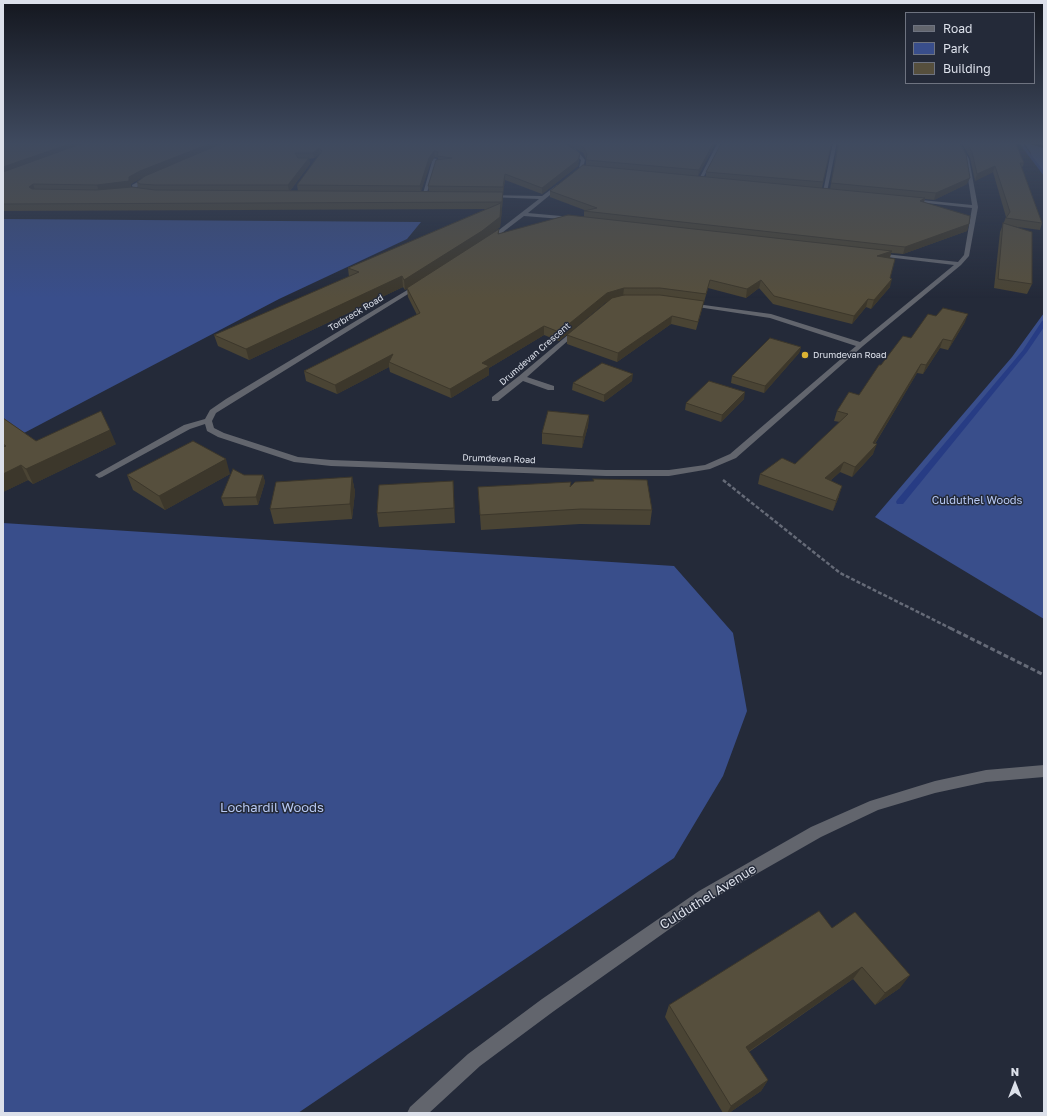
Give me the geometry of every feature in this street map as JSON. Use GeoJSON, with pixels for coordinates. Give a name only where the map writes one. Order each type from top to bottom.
{"type":"FeatureCollection","features":[{"type":"Feature","properties":{"kind":"street"},"geometry":{"type":"LineString","coordinates":[[479,247],[549,194]]}},
{"type":"Feature","properties":{"kind":"street","name":"Drumdevan Road"},"geometry":{"type":"LineString","coordinates":[[208,421],[210,429],[221,435],[297,460],[331,463],[606,473],[670,473],[707,467],[733,456],[968,255],[975,207],[973,194]]}},
{"type":"Feature","properties":{"kind":"street"},"geometry":{"type":"LineString","coordinates":[[416,196],[432,196]]}},
{"type":"Feature","properties":{"kind":"street"},"geometry":{"type":"LineString","coordinates":[[485,196],[544,198]]}},
{"type":"Feature","properties":{"kind":"street"},"geometry":{"type":"LineString","coordinates":[[904,200],[975,207]]}},
{"type":"Feature","properties":{"kind":"street"},"geometry":{"type":"LineString","coordinates":[[524,214],[579,220]]}},
{"type":"Feature","properties":{"kind":"street"},"geometry":{"type":"LineString","coordinates":[[870,253],[959,264]]}},
{"type":"Feature","properties":{"kind":"street","name":"Torbreck Road"},"geometry":{"type":"LineString","coordinates":[[208,421],[213,412],[229,401],[427,280]]}},
{"type":"Feature","properties":{"kind":"street"},"geometry":{"type":"LineString","coordinates":[[682,303],[771,316],[861,345]]}},
{"type":"Feature","properties":{"kind":"street","name":"Drumdevan Crescent"},"geometry":{"type":"LineString","coordinates":[[495,399],[522,378],[581,326]]}},
{"type":"Feature","properties":{"kind":"street"},"geometry":{"type":"LineString","coordinates":[[522,378],[551,388]]}},
{"type":"Feature","properties":{"kind":"street"},"geometry":{"type":"LineString","coordinates":[[99,474],[187,427],[208,421]]}},
{"type":"Feature","properties":{"kind":"street","name":"Culduthel Avenue"},"geometry":{"type":"LineString","coordinates":[[416,1113],[474,1060],[548,1004],[704,896],[816,832],[875,805],[935,787],[986,776],[1044,771]]}},
{"type":"Feature","properties":{"kind":"path"},"geometry":{"type":"LineString","coordinates":[[707,467],[840,573],[1044,675]]}},
{"type":"Feature","properties":{"kind":"green space"},"geometry":{"type":"Polygon","coordinates":[[[3,219],[421,222],[407,239],[279,299],[3,444],[3,219]]]}},
{"type":"Feature","properties":{"kind":"green space","name":"Culduthel Woods"},"geometry":{"type":"Polygon","coordinates":[[[1044,313],[1044,619],[875,517],[1012,357],[1044,313]]]}},
{"type":"Feature","properties":{"kind":"green space","name":"Lochardil Woods"},"geometry":{"type":"Polygon","coordinates":[[[3,523],[674,566],[733,633],[747,711],[723,776],[674,858],[298,1113],[3,1113],[3,523]]]}},
{"type":"Feature","properties":{"kind":"building"},"geometry":{"type":"Polygon","coordinates":[[[3,194],[503,194],[502,202],[3,204],[3,194]]]}},
{"type":"Feature","properties":{"kind":"building"},"geometry":{"type":"Polygon","coordinates":[[[559,194],[884,194],[925,198],[920,201],[970,216],[969,224],[905,247],[584,211],[597,208],[559,194]]]}},
{"type":"Feature","properties":{"kind":"building"},"geometry":{"type":"Polygon","coordinates":[[[1004,194],[1031,194],[1042,223],[1006,218],[1010,212],[1004,194]]]}},
{"type":"Feature","properties":{"kind":"building"},"geometry":{"type":"Polygon","coordinates":[[[501,203],[500,217],[482,231],[404,280],[402,276],[246,349],[214,335],[359,272],[348,268],[501,203]]]}},
{"type":"Feature","properties":{"kind":"building"},"geometry":{"type":"Polygon","coordinates":[[[568,215],[892,251],[877,256],[895,259],[890,278],[892,279],[874,300],[868,299],[854,316],[774,296],[761,280],[747,289],[710,280],[706,294],[660,288],[624,288],[607,293],[559,332],[544,326],[482,363],[489,366],[450,389],[389,362],[393,354],[335,385],[304,371],[420,313],[407,288],[499,229],[498,234],[568,215]]]}},
{"type":"Feature","properties":{"kind":"building"},"geometry":{"type":"Polygon","coordinates":[[[1003,223],[1032,232],[1032,284],[998,279],[1003,223]]]}},
{"type":"Feature","properties":{"kind":"building"},"geometry":{"type":"Polygon","coordinates":[[[624,295],[660,295],[704,301],[698,322],[672,316],[618,353],[567,335],[612,298],[624,295]]]}},
{"type":"Feature","properties":{"kind":"building"},"geometry":{"type":"Polygon","coordinates":[[[943,308],[968,314],[952,341],[943,339],[926,365],[921,364],[873,443],[877,444],[855,467],[844,462],[825,478],[842,486],[836,501],[760,474],[782,458],[795,464],[848,414],[837,411],[849,392],[859,395],[879,365],[881,365],[903,336],[911,338],[928,314],[936,316],[943,308]]]}},
{"type":"Feature","properties":{"kind":"building"},"geometry":{"type":"Polygon","coordinates":[[[770,338],[801,347],[765,386],[732,376],[770,338]]]}},
{"type":"Feature","properties":{"kind":"building"},"geometry":{"type":"Polygon","coordinates":[[[602,363],[633,374],[604,395],[573,383],[602,363]]]}},
{"type":"Feature","properties":{"kind":"building"},"geometry":{"type":"Polygon","coordinates":[[[709,381],[745,392],[722,415],[686,403],[709,381]]]}},
{"type":"Feature","properties":{"kind":"building"},"geometry":{"type":"Polygon","coordinates":[[[101,411],[110,430],[26,469],[21,465],[3,474],[3,447],[6,446],[3,444],[3,418],[36,441],[101,411]]]}},
{"type":"Feature","properties":{"kind":"building"},"geometry":{"type":"Polygon","coordinates":[[[548,411],[589,415],[583,437],[542,433],[548,411]]]}},
{"type":"Feature","properties":{"kind":"building"},"geometry":{"type":"Polygon","coordinates":[[[193,441],[226,459],[159,496],[127,475],[193,441]]]}},
{"type":"Feature","properties":{"kind":"building"},"geometry":{"type":"Polygon","coordinates":[[[233,469],[244,475],[263,475],[256,497],[221,498],[233,469]]]}},
{"type":"Feature","properties":{"kind":"building"},"geometry":{"type":"Polygon","coordinates":[[[352,477],[350,504],[270,509],[276,482],[352,477]]]}},
{"type":"Feature","properties":{"kind":"building"},"geometry":{"type":"Polygon","coordinates":[[[593,479],[647,480],[652,510],[581,509],[480,515],[478,487],[571,482],[570,487],[575,482],[594,481],[593,479]]]}},
{"type":"Feature","properties":{"kind":"building"},"geometry":{"type":"Polygon","coordinates":[[[453,481],[454,508],[377,513],[379,485],[453,481]]]}},
{"type":"Feature","properties":{"kind":"building"},"geometry":{"type":"Polygon","coordinates":[[[819,911],[832,928],[855,912],[910,975],[885,993],[862,967],[746,1047],[768,1080],[731,1106],[669,1005],[819,911]]]}},
{"type":"Feature","properties":{"kind":"waterway"},"geometry":{"type":"LineString","coordinates":[[900,502],[1025,351],[1044,322]]}},
{"type":"Feature","properties":{"kind":"place","name":"Drumdevan Road"},"geometry":{"type":"Point","coordinates":[805,355]}}]}
